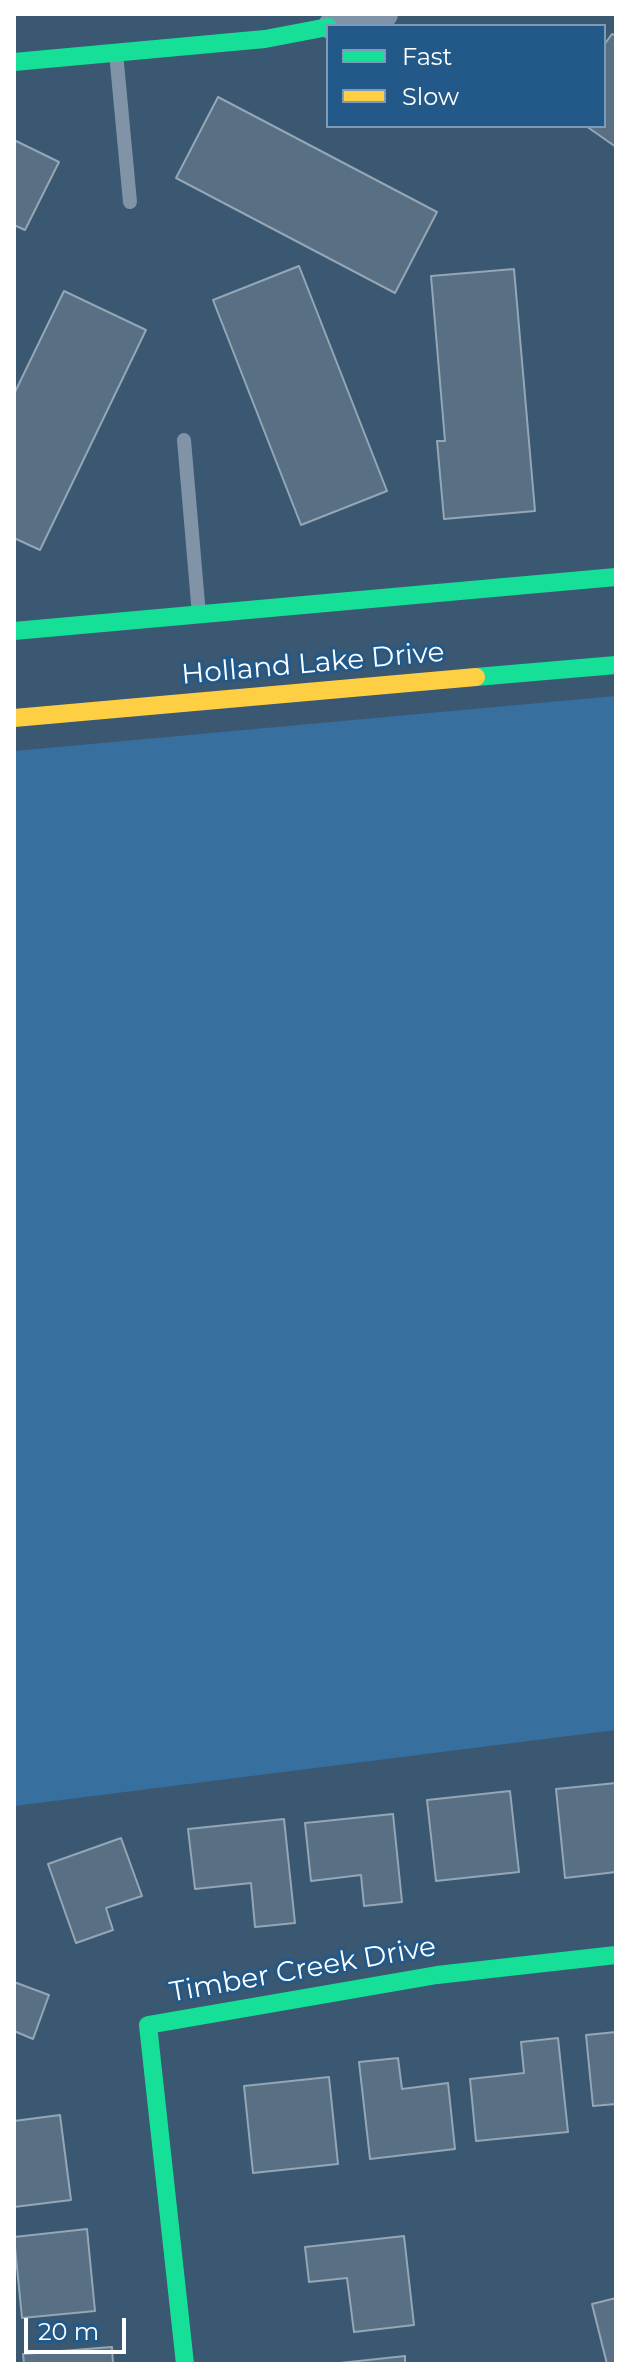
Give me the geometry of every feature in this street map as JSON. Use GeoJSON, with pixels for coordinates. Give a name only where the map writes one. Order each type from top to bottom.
{"type":"FeatureCollection","features":[{"type":"Feature","properties":{"kind":"street"},"geometry":{"type":"LineString","coordinates":[[339,24],[384,14]]}},
{"type":"Feature","properties":{"kind":"street"},"geometry":{"type":"LineString","coordinates":[[14,62],[265,39],[326,27]]}},
{"type":"Feature","properties":{"kind":"street"},"geometry":{"type":"LineString","coordinates":[[14,631],[616,577]]}},
{"type":"Feature","properties":{"kind":"street","name":"Holland Lake Drive"},"geometry":{"type":"LineString","coordinates":[[14,718],[616,665]]}},
{"type":"Feature","properties":{"kind":"street","name":"Timber Creek Drive"},"geometry":{"type":"LineString","coordinates":[[185,2364],[148,2025],[437,1975],[616,1955]]}},
{"type":"Feature","properties":{"kind":"lane"},"geometry":{"type":"LineString","coordinates":[[116,53],[130,202]]}},
{"type":"Feature","properties":{"kind":"lane"},"geometry":{"type":"LineString","coordinates":[[184,440],[199,615]]}},
{"type":"Feature","properties":{"kind":"shaded area"},"geometry":{"type":"Polygon","coordinates":[[[616,696],[616,1730],[14,1806],[14,751],[616,696]]]}},
{"type":"Feature","properties":{"kind":"building"},"geometry":{"type":"Polygon","coordinates":[[[612,34],[616,36],[616,147],[589,128],[606,128],[606,42],[612,34]]]}},
{"type":"Feature","properties":{"kind":"building"},"geometry":{"type":"Polygon","coordinates":[[[218,97],[437,212],[395,293],[176,178],[218,97]]]}},
{"type":"Feature","properties":{"kind":"building"},"geometry":{"type":"Polygon","coordinates":[[[14,140],[59,162],[25,230],[14,225],[14,140]]]}},
{"type":"Feature","properties":{"kind":"building"},"geometry":{"type":"Polygon","coordinates":[[[299,266],[387,491],[301,525],[213,300],[299,266]]]}},
{"type":"Feature","properties":{"kind":"building"},"geometry":{"type":"Polygon","coordinates":[[[514,269],[535,511],[444,519],[437,441],[445,441],[431,276],[514,269]]]}},
{"type":"Feature","properties":{"kind":"building"},"geometry":{"type":"Polygon","coordinates":[[[64,291],[146,330],[40,550],[14,538],[14,394],[64,291]]]}},
{"type":"Feature","properties":{"kind":"building"},"geometry":{"type":"Polygon","coordinates":[[[616,1783],[616,1872],[565,1878],[556,1789],[616,1783]]]}},
{"type":"Feature","properties":{"kind":"building"},"geometry":{"type":"Polygon","coordinates":[[[510,1791],[519,1872],[436,1881],[427,1800],[510,1791]]]}},
{"type":"Feature","properties":{"kind":"building"},"geometry":{"type":"Polygon","coordinates":[[[393,1814],[402,1902],[364,1906],[361,1875],[311,1881],[305,1823],[393,1814]]]}},
{"type":"Feature","properties":{"kind":"building"},"geometry":{"type":"Polygon","coordinates":[[[284,1819],[295,1923],[255,1927],[251,1883],[195,1889],[188,1829],[284,1819]]]}},
{"type":"Feature","properties":{"kind":"building"},"geometry":{"type":"Polygon","coordinates":[[[121,1838],[142,1896],[106,1908],[113,1930],[76,1943],[48,1864],[121,1838]]]}},
{"type":"Feature","properties":{"kind":"building"},"geometry":{"type":"Polygon","coordinates":[[[14,1982],[49,1995],[33,2039],[14,2031],[14,1982]]]}},
{"type":"Feature","properties":{"kind":"building"},"geometry":{"type":"Polygon","coordinates":[[[616,2032],[616,2104],[593,2106],[586,2035],[616,2032]]]}},
{"type":"Feature","properties":{"kind":"building"},"geometry":{"type":"Polygon","coordinates":[[[558,2038],[568,2132],[476,2141],[470,2079],[524,2073],[521,2042],[558,2038]]]}},
{"type":"Feature","properties":{"kind":"building"},"geometry":{"type":"Polygon","coordinates":[[[398,2058],[402,2089],[448,2083],[455,2149],[370,2159],[359,2062],[398,2058]]]}},
{"type":"Feature","properties":{"kind":"building"},"geometry":{"type":"Polygon","coordinates":[[[329,2077],[338,2164],[253,2173],[244,2086],[329,2077]]]}},
{"type":"Feature","properties":{"kind":"building"},"geometry":{"type":"Polygon","coordinates":[[[60,2115],[71,2200],[14,2207],[14,2121],[60,2115]]]}},
{"type":"Feature","properties":{"kind":"building"},"geometry":{"type":"Polygon","coordinates":[[[87,2229],[95,2311],[22,2318],[14,2237],[87,2229]]]}},
{"type":"Feature","properties":{"kind":"building"},"geometry":{"type":"Polygon","coordinates":[[[404,2236],[414,2325],[354,2332],[347,2278],[309,2282],[305,2247],[404,2236]]]}},
{"type":"Feature","properties":{"kind":"building"},"geometry":{"type":"Polygon","coordinates":[[[616,2298],[616,2364],[607,2364],[592,2304],[616,2298]]]}},
{"type":"Feature","properties":{"kind":"building"},"geometry":{"type":"Polygon","coordinates":[[[112,2347],[113,2364],[24,2364],[23,2354],[112,2347]]]}},
{"type":"Feature","properties":{"kind":"building"},"geometry":{"type":"Polygon","coordinates":[[[405,2356],[405,2364],[340,2364],[340,2363],[405,2356]]]}},
{"type":"Feature","properties":{"kind":"traffic: fast"},"geometry":{"type":"LineString","coordinates":[[14,62],[265,39],[326,27]]}},
{"type":"Feature","properties":{"kind":"traffic: fast"},"geometry":{"type":"LineString","coordinates":[[14,631],[616,577]]}},
{"type":"Feature","properties":{"kind":"traffic: fast"},"geometry":{"type":"LineString","coordinates":[[476,677],[616,665]]}},
{"type":"Feature","properties":{"kind":"traffic: fast"},"geometry":{"type":"LineString","coordinates":[[185,2364],[148,2025],[437,1975],[616,1955]]}},
{"type":"Feature","properties":{"kind":"traffic: slow"},"geometry":{"type":"LineString","coordinates":[[14,718],[476,677]]}}]}
